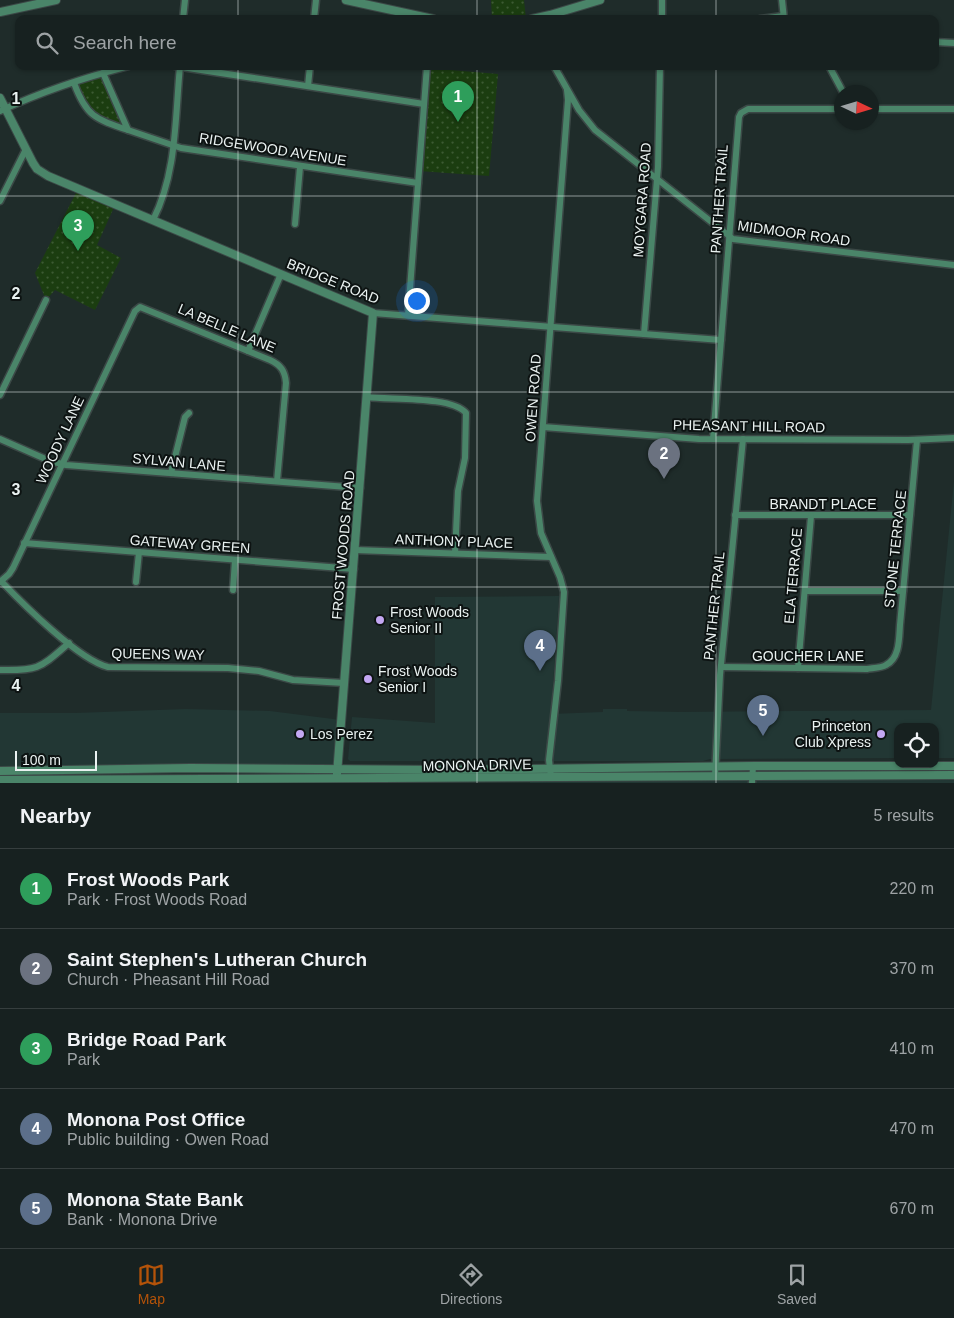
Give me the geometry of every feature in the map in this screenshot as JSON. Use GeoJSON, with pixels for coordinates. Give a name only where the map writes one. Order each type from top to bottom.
{"type":"FeatureCollection","features":[{"type":"Feature","properties":{"kind":"street"},"geometry":{"type":"LineString","coordinates":[[0,12],[56,0]]}},
{"type":"Feature","properties":{"kind":"street"},"geometry":{"type":"LineString","coordinates":[[184,15],[185,0]]}},
{"type":"Feature","properties":{"kind":"street"},"geometry":{"type":"LineString","coordinates":[[314,15],[316,0]]}},
{"type":"Feature","properties":{"kind":"street"},"geometry":{"type":"LineString","coordinates":[[346,0],[414,15]]}},
{"type":"Feature","properties":{"kind":"street"},"geometry":{"type":"LineString","coordinates":[[550,15],[600,0]]}},
{"type":"Feature","properties":{"kind":"street"},"geometry":{"type":"LineString","coordinates":[[662,0],[662,15]]}},
{"type":"Feature","properties":{"kind":"street"},"geometry":{"type":"LineString","coordinates":[[782,0],[783,15]]}},
{"type":"Feature","properties":{"kind":"street"},"geometry":{"type":"LineString","coordinates":[[939,42],[954,42]]}},
{"type":"Feature","properties":{"kind":"street"},"geometry":{"type":"LineString","coordinates":[[3,110],[114,70]]}},
{"type":"Feature","properties":{"kind":"street"},"geometry":{"type":"LineString","coordinates":[[153,220],[165,190],[173,146],[180,70]]}},
{"type":"Feature","properties":{"kind":"street"},"geometry":{"type":"LineString","coordinates":[[206,70],[424,104]]}},
{"type":"Feature","properties":{"kind":"street"},"geometry":{"type":"LineString","coordinates":[[308,86],[310,70]]}},
{"type":"Feature","properties":{"kind":"street"},"geometry":{"type":"LineString","coordinates":[[408,315],[427,70]]}},
{"type":"Feature","properties":{"kind":"street","name":"OWEN ROAD"},"geometry":{"type":"LineString","coordinates":[[551,770],[564,592],[560,577],[541,533],[537,513],[537,496],[567,109],[567,90],[556,70]]}},
{"type":"Feature","properties":{"kind":"street","name":"MOYGARA ROAD"},"geometry":{"type":"LineString","coordinates":[[644,334],[657,178],[660,70]]}},
{"type":"Feature","properties":{"kind":"street"},"geometry":{"type":"LineString","coordinates":[[831,70],[839,85]]}},
{"type":"Feature","properties":{"kind":"street"},"geometry":{"type":"LineString","coordinates":[[103,73],[128,130]]}},
{"type":"Feature","properties":{"kind":"street","name":"RIDGEWOOD AVENUE"},"geometry":{"type":"LineString","coordinates":[[74,83],[83,104],[92,115],[107,123],[173,146],[300,167],[418,183]]}},
{"type":"Feature","properties":{"kind":"street","name":"MIDMOOR ROAD"},"geometry":{"type":"LineString","coordinates":[[567,90],[583,117],[595,130],[729,237],[737,241],[954,265]]}},
{"type":"Feature","properties":{"kind":"street","name":"BRIDGE ROAD"},"geometry":{"type":"LineString","coordinates":[[0,98],[3,110],[37,169],[48,176],[373,313],[721,340]]}},
{"type":"Feature","properties":{"kind":"street","name":"PANTHER TRAIL"},"geometry":{"type":"LineString","coordinates":[[713,439],[738,125],[741,113],[756,108],[834,109]]}},
{"type":"Feature","properties":{"kind":"street","name":"MIDMOOR ROAD"},"geometry":{"type":"LineString","coordinates":[[567,109],[583,117]]}},
{"type":"Feature","properties":{"kind":"street"},"geometry":{"type":"LineString","coordinates":[[879,109],[954,110]]}},
{"type":"Feature","properties":{"kind":"street"},"geometry":{"type":"LineString","coordinates":[[0,201],[26,149]]}},
{"type":"Feature","properties":{"kind":"street"},"geometry":{"type":"LineString","coordinates":[[295,224],[300,167]]}},
{"type":"Feature","properties":{"kind":"street"},"geometry":{"type":"LineString","coordinates":[[248,351],[281,274]]}},
{"type":"Feature","properties":{"kind":"street"},"geometry":{"type":"LineString","coordinates":[[0,395],[46,300]]}},
{"type":"Feature","properties":{"kind":"street","name":"LA BELLE LANE"},"geometry":{"type":"LineString","coordinates":[[138,309],[140,307],[147,308],[278,364],[284,373],[286,384],[277,481]]}},
{"type":"Feature","properties":{"kind":"street","name":"WOODY LANE"},"geometry":{"type":"LineString","coordinates":[[0,581],[13,568],[135,311],[138,309]]}},
{"type":"Feature","properties":{"kind":"street","name":"FROST WOODS ROAD"},"geometry":{"type":"LineString","coordinates":[[337,779],[373,313]]}},
{"type":"Feature","properties":{"kind":"street"},"geometry":{"type":"LineString","coordinates":[[367,397],[450,403],[462,408],[466,413],[465,454],[458,491],[454,553]]}},
{"type":"Feature","properties":{"kind":"street"},"geometry":{"type":"LineString","coordinates":[[171,473],[185,417],[189,413]]}},
{"type":"Feature","properties":{"kind":"street","name":"PHEASANT HILL ROAD"},"geometry":{"type":"LineString","coordinates":[[543,427],[713,439],[917,440],[954,438]]}},
{"type":"Feature","properties":{"kind":"street","name":"SYLVAN LANE"},"geometry":{"type":"LineString","coordinates":[[0,439],[29,453],[62,464],[360,488]]}},
{"type":"Feature","properties":{"kind":"street","name":"PANTHER TRAIL"},"geometry":{"type":"LineString","coordinates":[[715,776],[717,712],[743,439]]}},
{"type":"Feature","properties":{"kind":"street","name":"STONE TERRACE"},"geometry":{"type":"LineString","coordinates":[[892,660],[898,648],[917,440]]}},
{"type":"Feature","properties":{"kind":"street","name":"BRANDT PLACE"},"geometry":{"type":"LineString","coordinates":[[735,515],[910,515]]}},
{"type":"Feature","properties":{"kind":"street","name":"ELA TERRACE"},"geometry":{"type":"LineString","coordinates":[[798,668],[811,516]]}},
{"type":"Feature","properties":{"kind":"street","name":"GATEWAY GREEN"},"geometry":{"type":"LineString","coordinates":[[24,543],[354,569]]}},
{"type":"Feature","properties":{"kind":"street","name":"ANTHONY PLACE"},"geometry":{"type":"LineString","coordinates":[[355,550],[551,558]]}},
{"type":"Feature","properties":{"kind":"street"},"geometry":{"type":"LineString","coordinates":[[136,582],[139,552]]}},
{"type":"Feature","properties":{"kind":"street"},"geometry":{"type":"LineString","coordinates":[[233,590],[235,560]]}},
{"type":"Feature","properties":{"kind":"street","name":"QUEENS WAY"},"geometry":{"type":"LineString","coordinates":[[0,581],[90,660],[108,668],[228,668],[259,671],[293,680],[344,683]]}},
{"type":"Feature","properties":{"kind":"street"},"geometry":{"type":"LineString","coordinates":[[805,591],[903,591]]}},
{"type":"Feature","properties":{"kind":"street"},"geometry":{"type":"LineString","coordinates":[[0,670],[25,670],[40,666],[69,643]]}},
{"type":"Feature","properties":{"kind":"street","name":"GOUCHER LANE"},"geometry":{"type":"LineString","coordinates":[[721,667],[867,669],[884,666],[892,660]]}},
{"type":"Feature","properties":{"kind":"street","name":"MONONA DRIVE"},"geometry":{"type":"LineString","coordinates":[[0,780],[187,781],[337,779],[551,770],[715,766],[954,766]]}},
{"type":"Feature","properties":{"kind":"street"},"geometry":{"type":"LineString","coordinates":[[752,780],[754,766]]}},
{"type":"Feature","properties":{"kind":"street"},"geometry":{"type":"LineString","coordinates":[[670,767],[670,780]]}},
{"type":"Feature","properties":{"kind":"street"},"geometry":{"type":"LineString","coordinates":[[187,781],[190,768]]}},
{"type":"Feature","properties":{"kind":"street","name":"MONONA DRIVE"},"geometry":{"type":"LineString","coordinates":[[0,771],[190,768],[551,770],[670,780],[715,776],[752,780],[954,775]]}},
{"type":"Feature","properties":{"kind":"shaded area"},"geometry":{"type":"Polygon","coordinates":[[[954,481],[954,758],[939,758],[939,723],[894,723],[894,758],[710,759],[703,761],[350,761],[348,759],[352,717],[435,723],[435,597],[559,596],[551,714],[603,712],[603,709],[680,712],[931,710],[954,481]]]}},
{"type":"Feature","properties":{"kind":"shaded area"},"geometry":{"type":"Polygon","coordinates":[[[186,709],[270,711],[341,720],[338,770],[0,771],[0,713],[75,713],[186,709]]]}},
{"type":"Feature","properties":{"kind":"shaded area"},"geometry":{"type":"Polygon","coordinates":[[[954,775],[954,783],[530,783],[530,776],[954,775]]]}},
{"type":"Feature","properties":{"kind":"green space"},"geometry":{"type":"Polygon","coordinates":[[[491,0],[524,0],[526,15],[492,15],[491,0]]]}},
{"type":"Feature","properties":{"kind":"green space"},"geometry":{"type":"Polygon","coordinates":[[[427,70],[498,74],[489,176],[419,171],[427,70]]]}},
{"type":"Feature","properties":{"kind":"green space"},"geometry":{"type":"Polygon","coordinates":[[[103,73],[128,130],[92,115],[74,83],[103,73]]]}},
{"type":"Feature","properties":{"kind":"green space"},"geometry":{"type":"Polygon","coordinates":[[[78,189],[115,205],[97,245],[121,258],[95,310],[55,290],[46,300],[35,273],[78,189]]]}},
{"type":"Feature","properties":{"kind":"place","name":"Frost Woods Park"},"geometry":{"type":"Point","coordinates":[458,122]}},
{"type":"Feature","properties":{"kind":"place","name":"Bridge Road Park"},"geometry":{"type":"Point","coordinates":[78,251]}},
{"type":"Feature","properties":{"kind":"place","name":"Saint Stephen's Lutheran Church"},"geometry":{"type":"Point","coordinates":[664,479]}},
{"type":"Feature","properties":{"kind":"place","name":"Frost Woods Senior II"},"geometry":{"type":"Point","coordinates":[380,620]}},
{"type":"Feature","properties":{"kind":"place","name":"Monona Post Office"},"geometry":{"type":"Point","coordinates":[540,671]}},
{"type":"Feature","properties":{"kind":"place","name":"Frost Woods Senior I"},"geometry":{"type":"Point","coordinates":[368,679]}},
{"type":"Feature","properties":{"kind":"place","name":"Los Perez"},"geometry":{"type":"Point","coordinates":[300,734]}},
{"type":"Feature","properties":{"kind":"place","name":"Princeton Club Xpress"},"geometry":{"type":"Point","coordinates":[881,734]}},
{"type":"Feature","properties":{"kind":"place","name":"Monona State Bank"},"geometry":{"type":"Point","coordinates":[763,736]}}]}
